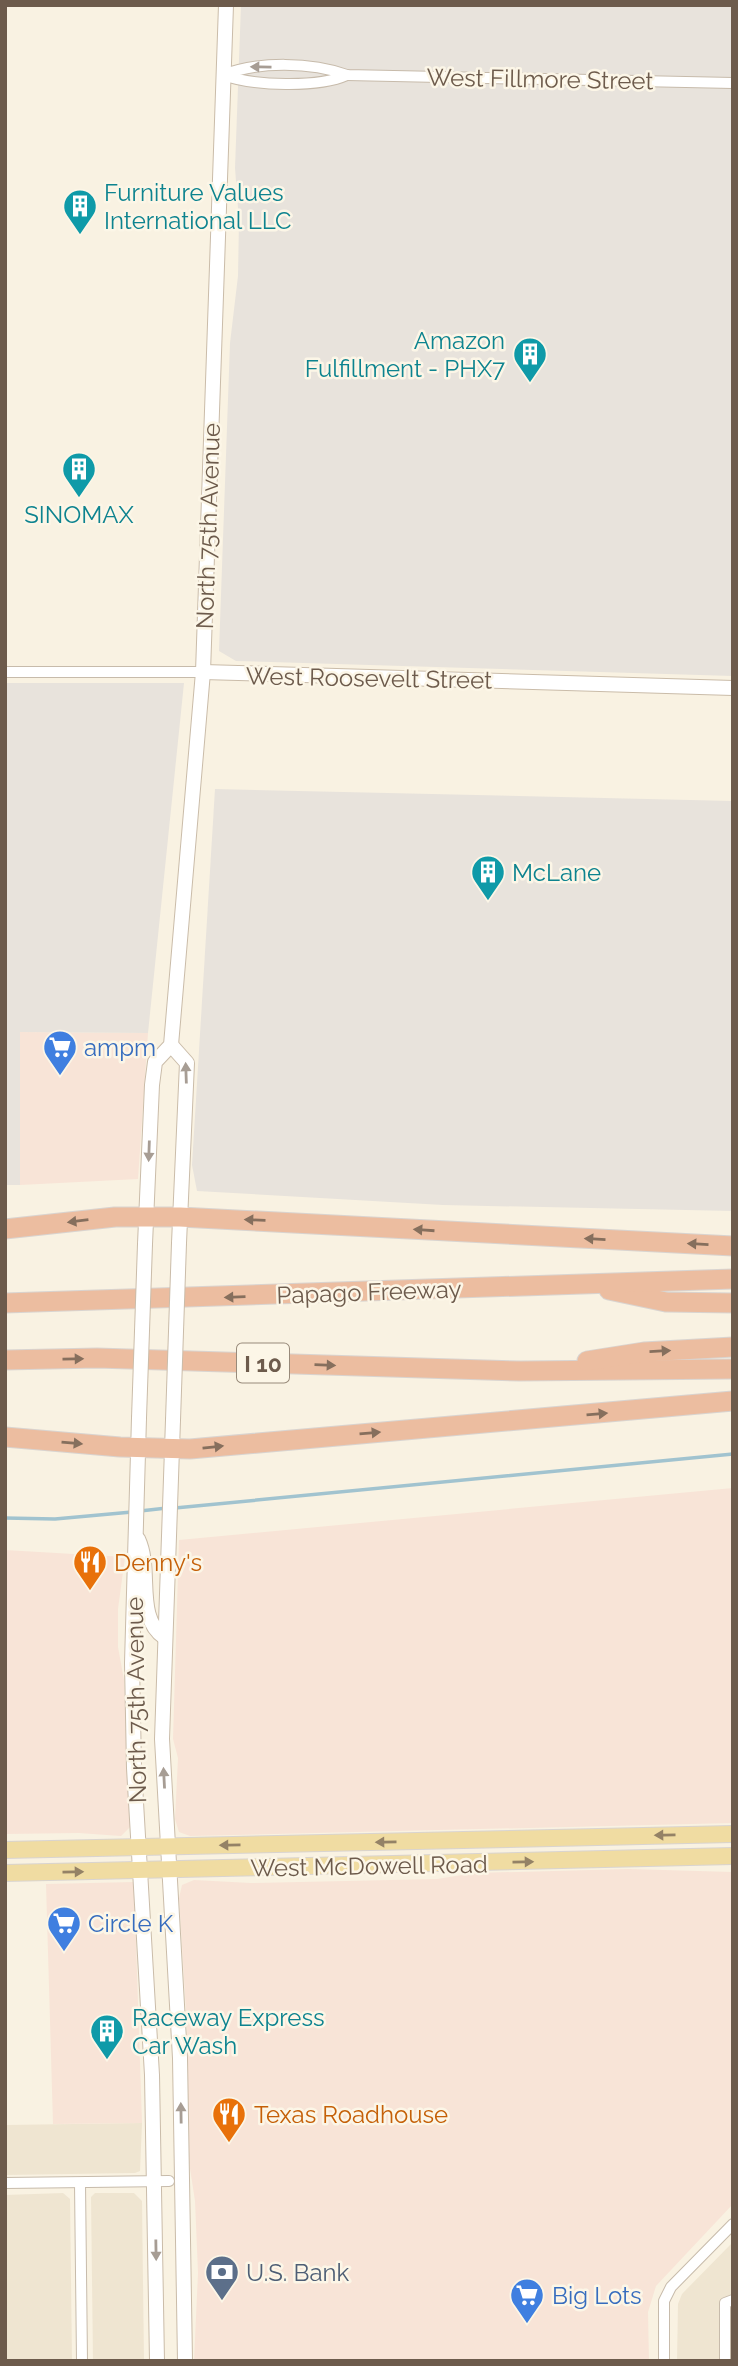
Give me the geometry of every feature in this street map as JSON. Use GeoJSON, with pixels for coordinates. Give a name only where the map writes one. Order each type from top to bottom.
{"type":"FeatureCollection","features":[{"type":"Feature","properties":{"kind":"highway"},"geometry":{"type":"LineString","coordinates":[[5,1229],[115,1217],[180,1217],[733,1246]]}},
{"type":"Feature","properties":{"kind":"highway","name":"Papago Freeway"},"geometry":{"type":"LineString","coordinates":[[5,1303],[733,1279]]}},
{"type":"Feature","properties":{"kind":"highway"},"geometry":{"type":"LineString","coordinates":[[577,1283],[666,1302],[733,1303]]}},
{"type":"Feature","properties":{"kind":"highway"},"geometry":{"type":"LineString","coordinates":[[520,1371],[644,1352],[733,1347]]}},
{"type":"Feature","properties":{"kind":"highway","name":"I 10"},"geometry":{"type":"LineString","coordinates":[[5,1360],[97,1358],[520,1371],[733,1370]]}},
{"type":"Feature","properties":{"kind":"highway"},"geometry":{"type":"LineString","coordinates":[[5,1437],[138,1448],[190,1449],[733,1401]]}},
{"type":"Feature","properties":{"kind":"main road","name":"North 75th Avenue"},"geometry":{"type":"LineString","coordinates":[[157,2361],[162,2181],[139,1847],[132,1663],[136,1493],[146,1217],[155,1062],[171,1045],[203,672],[226,5]]}},
{"type":"Feature","properties":{"kind":"main road","name":"West Roosevelt Street"},"geometry":{"type":"LineString","coordinates":[[203,672],[733,688]]}},
{"type":"Feature","properties":{"kind":"main road","name":"North 75th Avenue"},"geometry":{"type":"LineString","coordinates":[[171,1045],[187,1063],[162,1738],[180,2058],[185,2361]]}},
{"type":"Feature","properties":{"kind":"main road"},"geometry":{"type":"LineString","coordinates":[[136,1532],[146,1556],[147,1610],[155,1630],[165,1638]]}},
{"type":"Feature","properties":{"kind":"main road","name":"West McDowell Road"},"geometry":{"type":"LineString","coordinates":[[5,1850],[733,1833]]}},
{"type":"Feature","properties":{"kind":"main road","name":"West McDowell Road"},"geometry":{"type":"LineString","coordinates":[[5,1873],[733,1856]]}},
{"type":"Feature","properties":{"kind":"street","name":"West Fillmore Street"},"geometry":{"type":"LineString","coordinates":[[223,75],[243,67],[329,68],[347,75],[733,83]]}},
{"type":"Feature","properties":{"kind":"street"},"geometry":{"type":"LineString","coordinates":[[293,82],[294,68]]}},
{"type":"Feature","properties":{"kind":"street","name":"West Fillmore Street"},"geometry":{"type":"LineString","coordinates":[[223,75],[242,82],[331,83],[347,75]]}},
{"type":"Feature","properties":{"kind":"street","name":"West Roosevelt Street"},"geometry":{"type":"LineString","coordinates":[[5,672],[203,672]]}},
{"type":"Feature","properties":{"kind":"street"},"geometry":{"type":"LineString","coordinates":[[5,2183],[162,2181]]}},
{"type":"Feature","properties":{"kind":"street"},"geometry":{"type":"LineString","coordinates":[[80,2183],[82,2361]]}},
{"type":"Feature","properties":{"kind":"street"},"geometry":{"type":"LineString","coordinates":[[664,2361],[664,2301],[733,2224]]}},
{"type":"Feature","properties":{"kind":"street"},"geometry":{"type":"LineString","coordinates":[[725,2361],[729,2301]]}},
{"type":"Feature","properties":{"kind":"shaded area"},"geometry":{"type":"Polygon","coordinates":[[[241,5],[733,5],[733,676],[236,661],[219,651],[230,343],[238,276],[239,221],[235,168],[241,5]]]}},
{"type":"Feature","properties":{"kind":"shaded area"},"geometry":{"type":"Polygon","coordinates":[[[5,683],[184,683],[148,1033],[20,1032],[20,1185],[5,1185],[5,683]]]}},
{"type":"Feature","properties":{"kind":"shaded area"},"geometry":{"type":"Polygon","coordinates":[[[215,789],[733,801],[733,1211],[443,1205],[197,1191],[192,1165],[215,789]]]}},
{"type":"Feature","properties":{"kind":"shaded area"},"geometry":{"type":"Polygon","coordinates":[[[19,1032],[148,1033],[138,1179],[20,1185],[19,1032]]]}},
{"type":"Feature","properties":{"kind":"shaded area"},"geometry":{"type":"Polygon","coordinates":[[[733,1488],[733,1823],[190,1836],[179,1832],[175,1819],[178,1758],[173,1739],[179,1540],[733,1488]]]}},
{"type":"Feature","properties":{"kind":"shaded area"},"geometry":{"type":"Polygon","coordinates":[[[5,1550],[125,1557],[118,1609],[118,1647],[124,1680],[130,1827],[121,1836],[79,1833],[5,1834],[5,1550]]]}},
{"type":"Feature","properties":{"kind":"shaded area"},"geometry":{"type":"Polygon","coordinates":[[[628,1869],[733,1872],[733,2204],[656,2286],[648,2312],[649,2361],[194,2361],[198,2273],[195,2201],[189,2162],[187,2027],[179,1898],[182,1885],[194,1880],[251,1883],[437,1879],[475,1873],[628,1869]]]}},
{"type":"Feature","properties":{"kind":"shaded area"},"geometry":{"type":"Polygon","coordinates":[[[134,1882],[142,2123],[53,2124],[46,1884],[134,1882]]]}},
{"type":"Feature","properties":{"kind":"shaded area"},"geometry":{"type":"Polygon","coordinates":[[[142,2123],[140,2171],[135,2173],[5,2175],[5,2125],[142,2123]]]}},
{"type":"Feature","properties":{"kind":"shaded area"},"geometry":{"type":"Polygon","coordinates":[[[63,2193],[70,2199],[72,2361],[5,2361],[5,2195],[63,2193]]]}},
{"type":"Feature","properties":{"kind":"shaded area"},"geometry":{"type":"Polygon","coordinates":[[[95,2193],[134,2193],[142,2201],[144,2361],[93,2361],[91,2197],[95,2193]]]}},
{"type":"Feature","properties":{"kind":"shaded area"},"geometry":{"type":"Polygon","coordinates":[[[733,2242],[733,2361],[677,2361],[678,2304],[682,2294],[733,2242]]]}},
{"type":"Feature","properties":{"kind":"waterway"},"geometry":{"type":"LineString","coordinates":[[175,1508],[733,1454]]}},
{"type":"Feature","properties":{"kind":"waterway"},"geometry":{"type":"LineString","coordinates":[[140,1511],[167,1508]]}},
{"type":"Feature","properties":{"kind":"waterway"},"geometry":{"type":"LineString","coordinates":[[5,1518],[55,1519],[132,1512]]}},
{"type":"Feature","properties":{"kind":"place","name":"Furniture Values International LLC"},"geometry":{"type":"Point","coordinates":[80,236]}},
{"type":"Feature","properties":{"kind":"place","name":"Amazon Fulfillment - PHX7"},"geometry":{"type":"Point","coordinates":[530,384]}},
{"type":"Feature","properties":{"kind":"place","name":"SINOMAX"},"geometry":{"type":"Point","coordinates":[79,499]}},
{"type":"Feature","properties":{"kind":"place","name":"McLane"},"geometry":{"type":"Point","coordinates":[488,902]}},
{"type":"Feature","properties":{"kind":"place","name":"ampm"},"geometry":{"type":"Point","coordinates":[60,1077]}},
{"type":"Feature","properties":{"kind":"place","name":"Denny's"},"geometry":{"type":"Point","coordinates":[90,1592]}},
{"type":"Feature","properties":{"kind":"place","name":"Circle K"},"geometry":{"type":"Point","coordinates":[64,1953]}},
{"type":"Feature","properties":{"kind":"place","name":"Raceway Express Car Wash"},"geometry":{"type":"Point","coordinates":[107,2061]}},
{"type":"Feature","properties":{"kind":"place","name":"Texas Roadhouse"},"geometry":{"type":"Point","coordinates":[229,2144]}},
{"type":"Feature","properties":{"kind":"place","name":"U.S. Bank"},"geometry":{"type":"Point","coordinates":[222,2302]}},
{"type":"Feature","properties":{"kind":"place","name":"Big Lots"},"geometry":{"type":"Point","coordinates":[527,2325]}}]}
